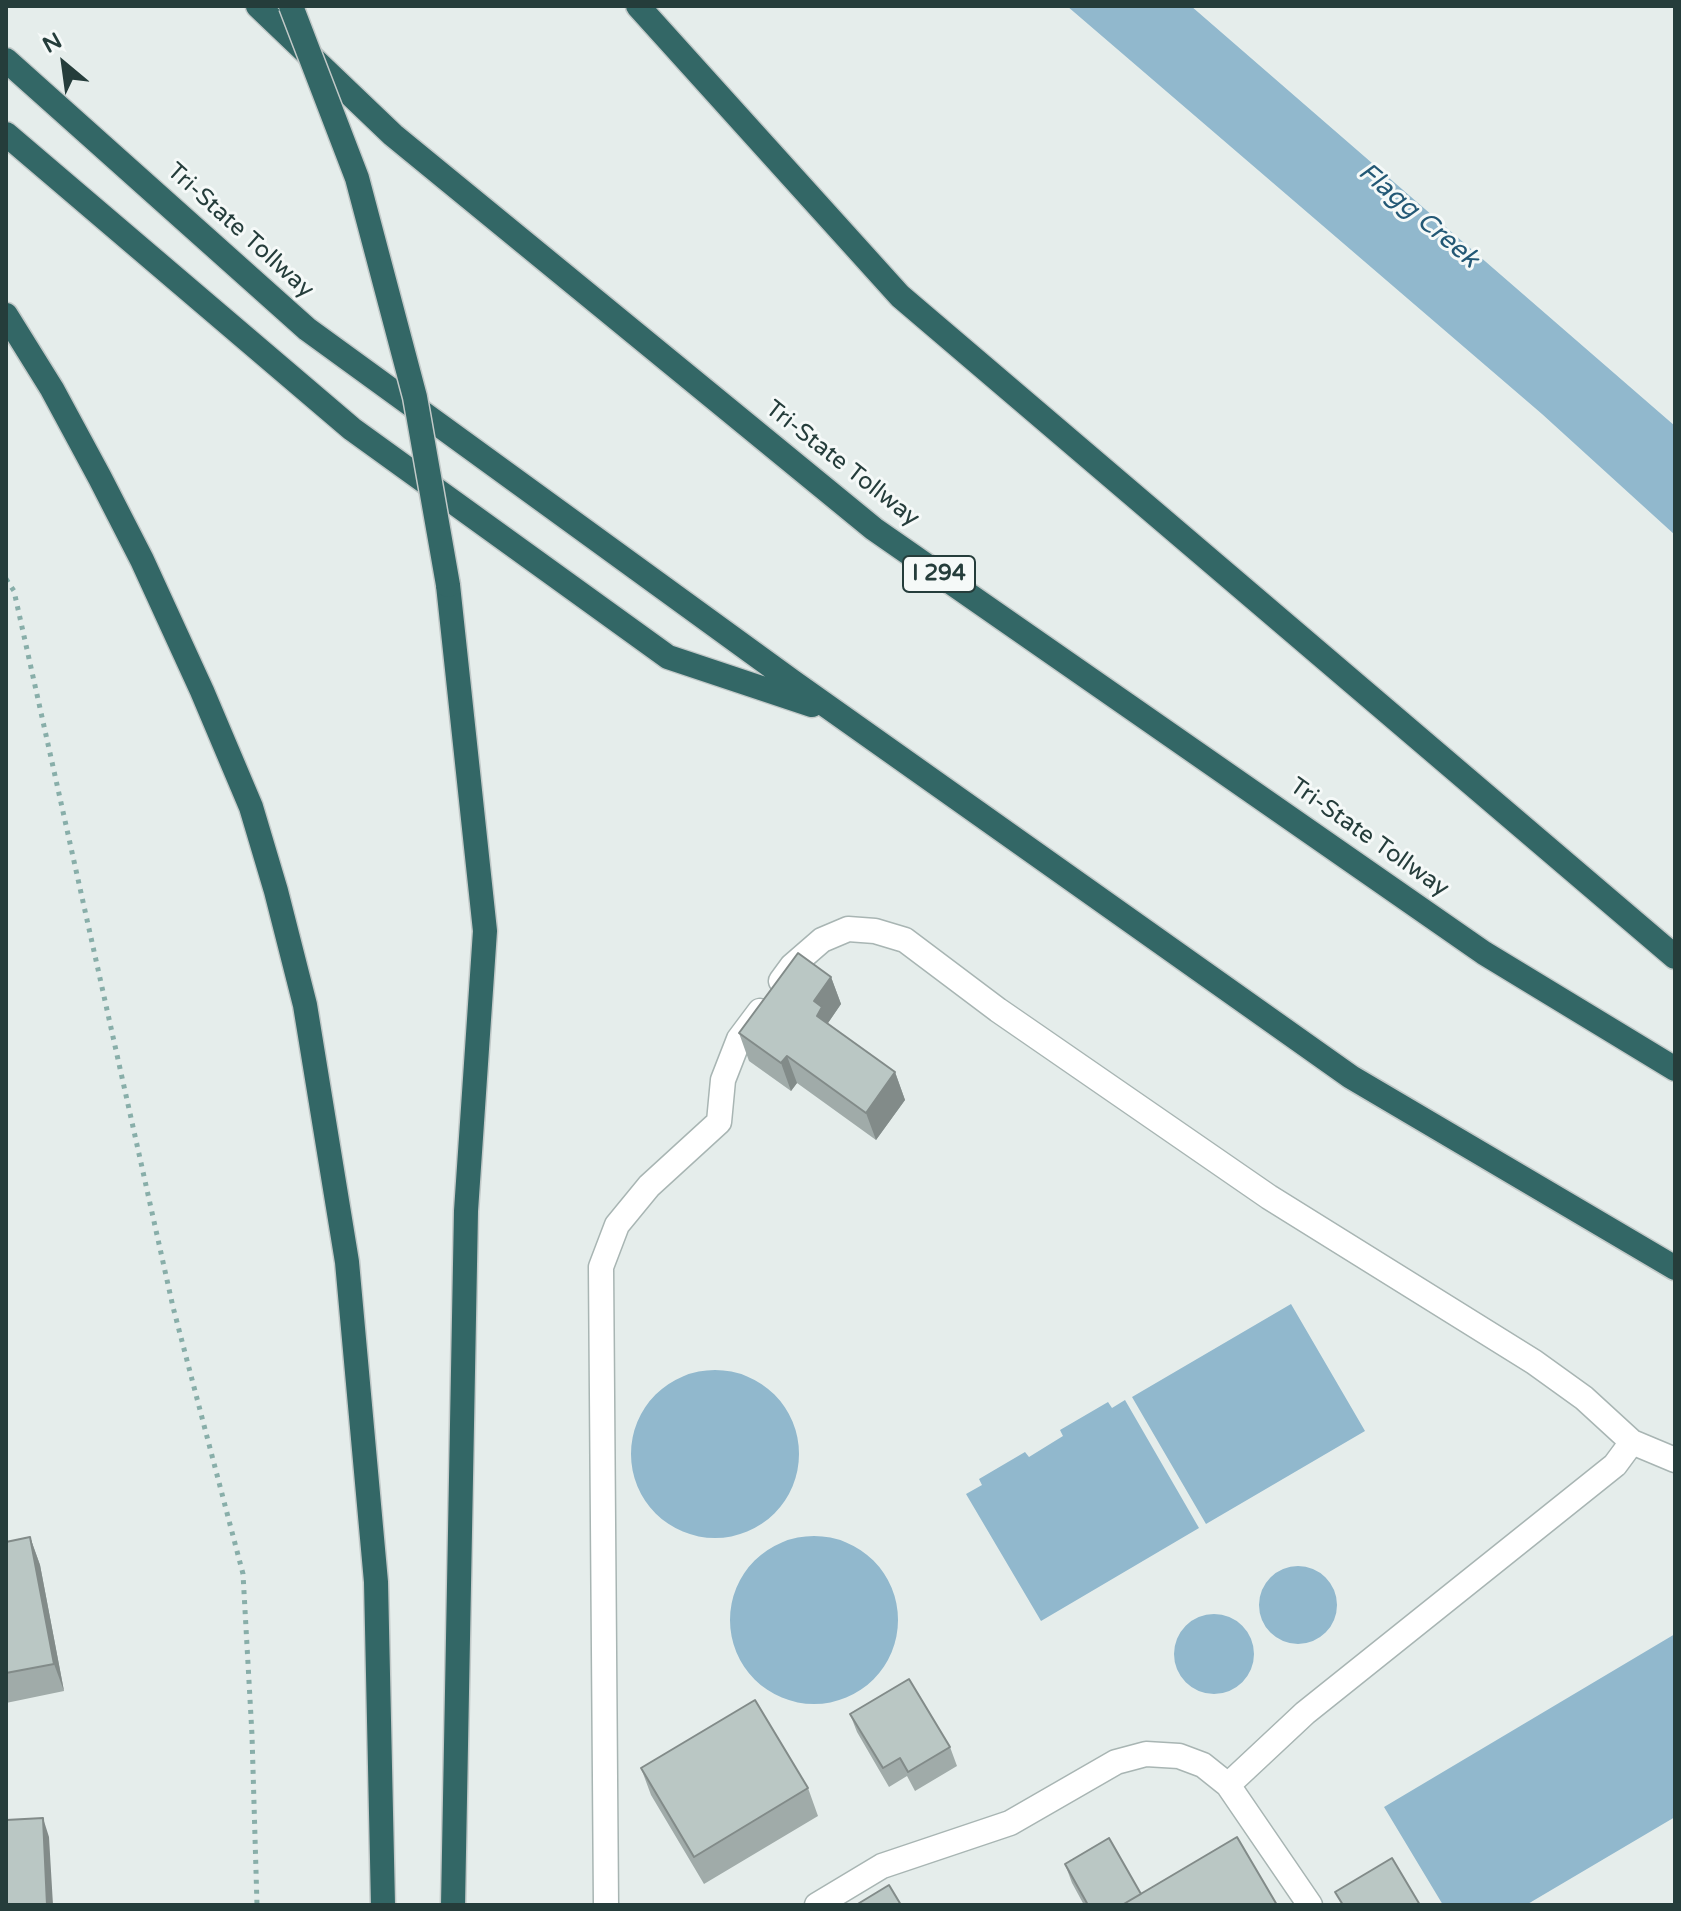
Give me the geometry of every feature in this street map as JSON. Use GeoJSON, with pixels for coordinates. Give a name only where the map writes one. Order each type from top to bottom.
{"type":"FeatureCollection","features":[{"type":"Feature","properties":{"kind":"highway","name":"Tri-State Tollway"},"geometry":{"type":"LineString","coordinates":[[258,6],[393,135],[874,529],[1484,953],[1675,1069]]}},
{"type":"Feature","properties":{"kind":"highway"},"geometry":{"type":"LineString","coordinates":[[291,6],[357,178],[415,397],[448,585],[485,931],[466,1211],[453,1905]]}},
{"type":"Feature","properties":{"kind":"highway"},"geometry":{"type":"LineString","coordinates":[[638,6],[900,296],[1675,957]]}},
{"type":"Feature","properties":{"kind":"highway","name":"Tri-State Tollway"},"geometry":{"type":"LineString","coordinates":[[6,60],[307,329],[837,713],[1351,1077],[1675,1268]]}},
{"type":"Feature","properties":{"kind":"highway","name":"Tri-State Tollway"},"geometry":{"type":"LineString","coordinates":[[6,134],[352,429],[668,657],[837,713]]}},
{"type":"Feature","properties":{"kind":"highway"},"geometry":{"type":"LineString","coordinates":[[6,315],[52,389],[100,478],[142,560],[202,691],[251,807],[305,1005],[347,1262],[376,1582],[383,1905]]}},
{"type":"Feature","properties":{"kind":"lane"},"geometry":{"type":"LineString","coordinates":[[606,1905],[601,1267],[617,1225],[649,1186],[719,1122],[723,1080],[739,1039],[792,966],[822,940],[848,929],[875,931],[905,940],[998,1010],[1269,1197],[1534,1362],[1584,1398],[1632,1442],[1675,1460]]}},
{"type":"Feature","properties":{"kind":"lane"},"geometry":{"type":"LineString","coordinates":[[1228,1785],[1305,1713],[1615,1465],[1632,1442]]}},
{"type":"Feature","properties":{"kind":"lane"},"geometry":{"type":"LineString","coordinates":[[817,1905],[882,1866],[1010,1823],[1116,1762],[1146,1754],[1179,1756],[1203,1765],[1228,1785],[1310,1905]]}},
{"type":"Feature","properties":{"kind":"path"},"geometry":{"type":"LineString","coordinates":[[6,579],[14,591],[173,1307],[243,1574],[257,1905]]}},
{"type":"Feature","properties":{"kind":"water","name":"Flagg Creek"},"geometry":{"type":"Polygon","coordinates":[[[1067,6],[1191,6],[1675,426],[1675,535],[1542,414],[1067,6]]]}},
{"type":"Feature","properties":{"kind":"water"},"geometry":{"type":"Polygon","coordinates":[[[1291,1304],[1365,1431],[1206,1524],[1132,1397],[1291,1304]]]}},
{"type":"Feature","properties":{"kind":"water"},"geometry":{"type":"Polygon","coordinates":[[[715,1370],[747,1376],[774,1395],[793,1422],[799,1454],[793,1486],[774,1513],[747,1532],[715,1538],[683,1532],[656,1513],[637,1486],[631,1454],[637,1422],[656,1395],[683,1376],[715,1370]]]}},
{"type":"Feature","properties":{"kind":"water"},"geometry":{"type":"Polygon","coordinates":[[[1125,1400],[1199,1528],[1041,1621],[966,1494],[982,1485],[979,1479],[1025,1452],[1029,1457],[1063,1436],[1060,1430],[1108,1402],[1112,1408],[1125,1400]]]}},
{"type":"Feature","properties":{"kind":"water"},"geometry":{"type":"Polygon","coordinates":[[[814,1536],[846,1542],[874,1560],[892,1588],[898,1620],[892,1652],[874,1680],[846,1698],[814,1704],[782,1698],[754,1680],[736,1652],[730,1620],[736,1588],[754,1560],[782,1542],[814,1536]]]}},
{"type":"Feature","properties":{"kind":"water"},"geometry":{"type":"Polygon","coordinates":[[[1298,1566],[1313,1569],[1330,1583],[1337,1605],[1334,1620],[1320,1637],[1298,1644],[1283,1641],[1266,1627],[1259,1605],[1262,1590],[1276,1573],[1298,1566]]]}},
{"type":"Feature","properties":{"kind":"water"},"geometry":{"type":"Polygon","coordinates":[[[1214,1614],[1229,1617],[1242,1626],[1251,1639],[1254,1654],[1251,1669],[1242,1682],[1229,1691],[1214,1694],[1199,1691],[1186,1682],[1177,1669],[1174,1654],[1177,1639],[1186,1626],[1199,1617],[1214,1614]]]}},
{"type":"Feature","properties":{"kind":"water"},"geometry":{"type":"Polygon","coordinates":[[[1675,1634],[1675,1817],[1526,1905],[1443,1905],[1384,1807],[1675,1634]]]}},
{"type":"Feature","properties":{"kind":"building"},"geometry":{"type":"Polygon","coordinates":[[[798,953],[831,977],[814,1001],[822,1007],[817,1016],[895,1072],[866,1113],[787,1056],[781,1063],[739,1033],[798,953]]]}},
{"type":"Feature","properties":{"kind":"building"},"geometry":{"type":"Polygon","coordinates":[[[30,1537],[54,1664],[6,1673],[6,1542],[30,1537]]]}},
{"type":"Feature","properties":{"kind":"building"},"geometry":{"type":"Polygon","coordinates":[[[909,1679],[950,1747],[908,1772],[900,1758],[883,1768],[850,1714],[909,1679]]]}},
{"type":"Feature","properties":{"kind":"building"},"geometry":{"type":"Polygon","coordinates":[[[755,1700],[808,1788],[694,1857],[641,1768],[755,1700]]]}},
{"type":"Feature","properties":{"kind":"building"},"geometry":{"type":"Polygon","coordinates":[[[43,1818],[47,1905],[6,1905],[6,1820],[43,1818]]]}},
{"type":"Feature","properties":{"kind":"building"},"geometry":{"type":"Polygon","coordinates":[[[1237,1837],[1277,1905],[1122,1905],[1237,1837]]]}},
{"type":"Feature","properties":{"kind":"building"},"geometry":{"type":"Polygon","coordinates":[[[1109,1838],[1141,1894],[1122,1905],[1088,1905],[1065,1864],[1109,1838]]]}},
{"type":"Feature","properties":{"kind":"building"},"geometry":{"type":"Polygon","coordinates":[[[1392,1858],[1420,1905],[1343,1905],[1335,1892],[1392,1858]]]}},
{"type":"Feature","properties":{"kind":"building"},"geometry":{"type":"Polygon","coordinates":[[[889,1885],[901,1905],[856,1905],[889,1885]]]}}]}
